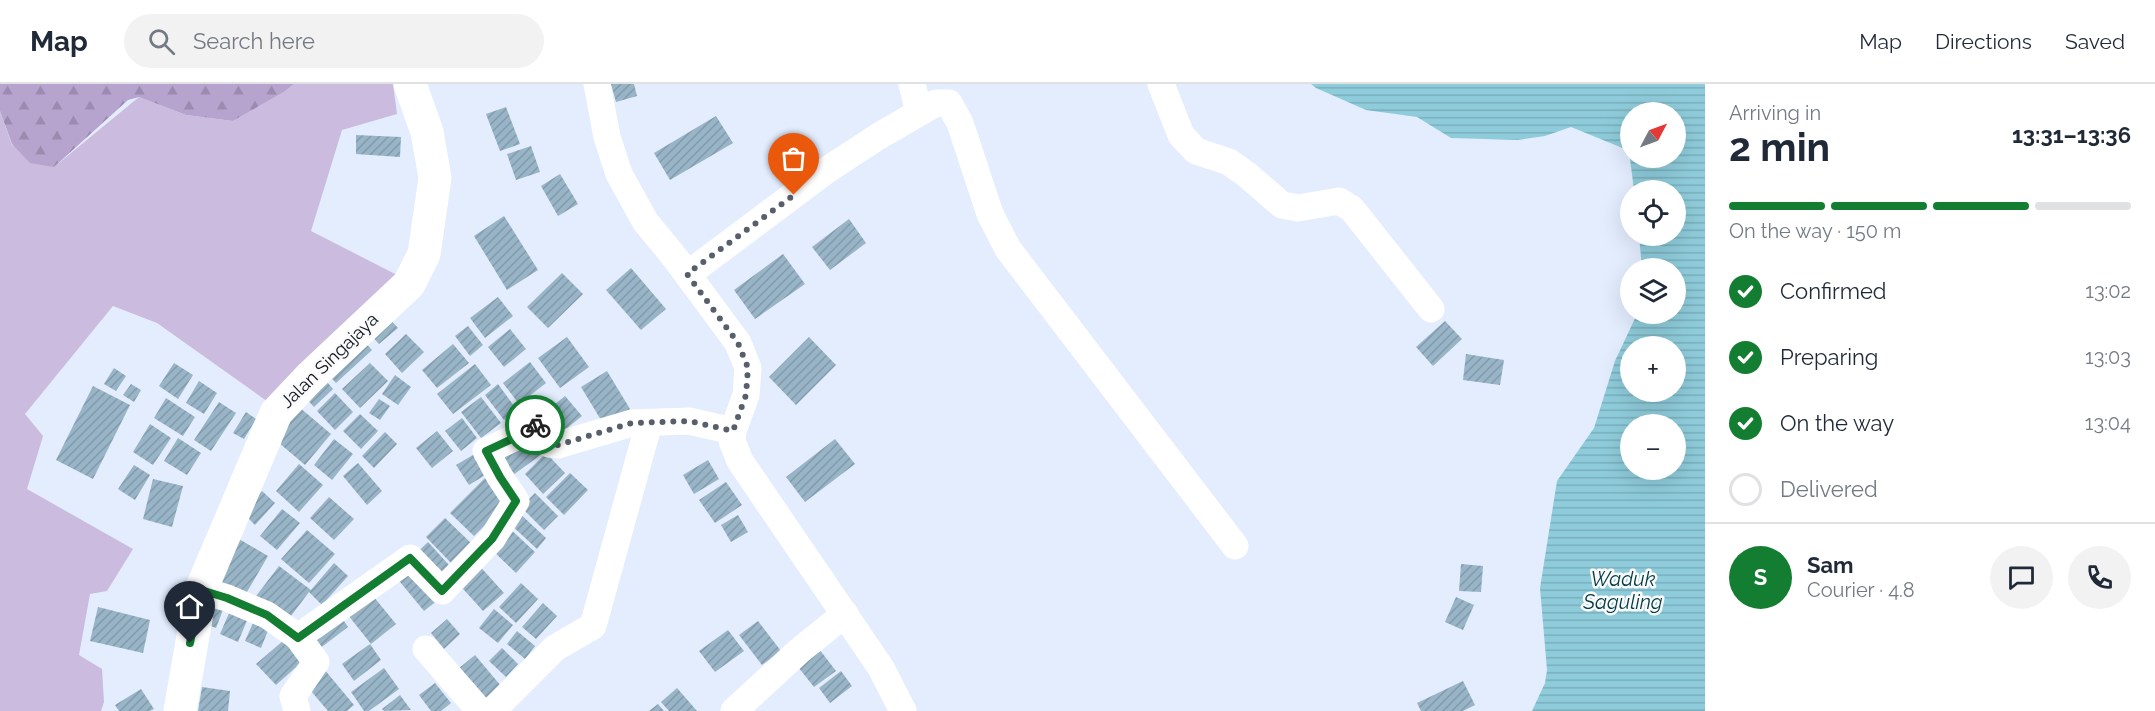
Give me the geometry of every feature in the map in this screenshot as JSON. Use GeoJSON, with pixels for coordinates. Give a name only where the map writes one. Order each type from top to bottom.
{"type":"FeatureCollection","features":[{"type":"Feature","properties":{"kind":"street","name":"Jalan Singajaya"},"geometry":{"type":"LineString","coordinates":[[180,711],[201,590],[276,413],[310,377],[409,284],[424,254],[435,178],[427,132],[410,84]]}},
{"type":"Feature","properties":{"kind":"street"},"geometry":{"type":"LineString","coordinates":[[597,84],[607,137],[619,174],[645,221],[738,343],[748,368],[746,395],[733,431],[732,441],[740,461],[881,668],[903,711]]}},
{"type":"Feature","properties":{"kind":"street"},"geometry":{"type":"LineString","coordinates":[[912,84],[919,113]]}},
{"type":"Feature","properties":{"kind":"street"},"geometry":{"type":"LineString","coordinates":[[1161,84],[1181,135],[1196,151],[1229,162],[1282,205],[1298,208],[1340,201],[1352,209],[1431,309]]}},
{"type":"Feature","properties":{"kind":"street"},"geometry":{"type":"LineString","coordinates":[[687,274],[827,170],[879,136],[936,103],[949,103],[960,123],[990,214],[1008,249],[1235,546]]}},
{"type":"Feature","properties":{"kind":"street"},"geometry":{"type":"LineString","coordinates":[[298,638],[410,558],[442,591],[492,539],[516,501],[486,451],[516,437],[535,424],[549,444],[558,445],[632,423],[689,421],[733,431]]}},
{"type":"Feature","properties":{"kind":"street"},"geometry":{"type":"LineString","coordinates":[[492,711],[555,648],[593,626],[649,423]]}},
{"type":"Feature","properties":{"kind":"street"},"geometry":{"type":"LineString","coordinates":[[201,590],[267,615],[298,638],[316,662],[293,696],[297,711]]}},
{"type":"Feature","properties":{"kind":"street"},"geometry":{"type":"LineString","coordinates":[[734,711],[799,651],[845,614]]}},
{"type":"Feature","properties":{"kind":"street"},"geometry":{"type":"LineString","coordinates":[[426,649],[480,711]]}},
{"type":"Feature","properties":{"kind":"shaded area"},"geometry":{"type":"Polygon","coordinates":[[[294,84],[393,84],[397,114],[342,130],[311,231],[401,277],[271,404],[157,323],[113,306],[25,414],[43,436],[27,489],[133,549],[107,591],[90,594],[79,655],[102,669],[104,702],[101,711],[0,711],[0,111],[12,145],[54,167],[139,97],[186,115],[233,121],[294,84]]]}},
{"type":"Feature","properties":{"kind":"green space"},"geometry":{"type":"Polygon","coordinates":[[[0,84],[294,84],[233,121],[186,115],[139,97],[128,100],[54,167],[30,163],[12,144],[0,111],[0,84]]]}},
{"type":"Feature","properties":{"kind":"water","name":"Waduk Saguling"},"geometry":{"type":"Polygon","coordinates":[[[1311,84],[1705,84],[1705,711],[1532,711],[1545,683],[1547,670],[1540,588],[1557,481],[1594,428],[1620,350],[1620,402],[1686,402],[1686,336],[1627,336],[1632,324],[1686,324],[1686,258],[1641,258],[1640,246],[1686,246],[1686,180],[1633,180],[1631,168],[1686,168],[1686,102],[1620,102],[1620,147],[1571,127],[1545,136],[1518,140],[1451,138],[1417,117],[1366,110],[1311,84]]]}},
{"type":"Feature","properties":{"kind":"building"},"geometry":{"type":"Polygon","coordinates":[[[611,84],[634,84],[637,96],[616,102],[611,84]]]}},
{"type":"Feature","properties":{"kind":"building"},"geometry":{"type":"Polygon","coordinates":[[[506,107],[520,144],[500,151],[486,114],[506,107]]]}},
{"type":"Feature","properties":{"kind":"building"},"geometry":{"type":"Polygon","coordinates":[[[716,116],[733,143],[670,180],[654,153],[716,116]]]}},
{"type":"Feature","properties":{"kind":"building"},"geometry":{"type":"Polygon","coordinates":[[[356,135],[401,137],[400,157],[356,154],[356,135]]]}},
{"type":"Feature","properties":{"kind":"building"},"geometry":{"type":"Polygon","coordinates":[[[531,146],[540,172],[516,180],[507,154],[531,146]]]}},
{"type":"Feature","properties":{"kind":"building"},"geometry":{"type":"Polygon","coordinates":[[[560,174],[578,204],[558,216],[541,186],[560,174]]]}},
{"type":"Feature","properties":{"kind":"building"},"geometry":{"type":"Polygon","coordinates":[[[504,216],[538,270],[507,290],[474,236],[504,216]]]}},
{"type":"Feature","properties":{"kind":"building"},"geometry":{"type":"Polygon","coordinates":[[[849,219],[866,243],[830,270],[812,247],[849,219]]]}},
{"type":"Feature","properties":{"kind":"building"},"geometry":{"type":"Polygon","coordinates":[[[783,254],[805,284],[755,319],[734,290],[783,254]]]}},
{"type":"Feature","properties":{"kind":"building"},"geometry":{"type":"Polygon","coordinates":[[[631,268],[666,309],[641,330],[606,290],[631,268]]]}},
{"type":"Feature","properties":{"kind":"building"},"geometry":{"type":"Polygon","coordinates":[[[562,273],[583,294],[548,328],[527,307],[562,273]]]}},
{"type":"Feature","properties":{"kind":"building"},"geometry":{"type":"Polygon","coordinates":[[[498,297],[513,316],[485,338],[470,318],[498,297]]]}},
{"type":"Feature","properties":{"kind":"building"},"geometry":{"type":"Polygon","coordinates":[[[387,316],[398,328],[379,344],[369,333],[387,316]]]}},
{"type":"Feature","properties":{"kind":"building"},"geometry":{"type":"Polygon","coordinates":[[[1445,321],[1462,339],[1433,366],[1416,347],[1445,321]]]}},
{"type":"Feature","properties":{"kind":"building"},"geometry":{"type":"Polygon","coordinates":[[[468,326],[483,345],[470,356],[455,336],[468,326]]]}},
{"type":"Feature","properties":{"kind":"building"},"geometry":{"type":"Polygon","coordinates":[[[510,329],[526,349],[504,367],[488,347],[510,329]]]}},
{"type":"Feature","properties":{"kind":"building"},"geometry":{"type":"Polygon","coordinates":[[[406,334],[424,352],[402,373],[385,354],[406,334]]]}},
{"type":"Feature","properties":{"kind":"building"},"geometry":{"type":"Polygon","coordinates":[[[360,337],[372,350],[336,383],[325,371],[360,337]]]}},
{"type":"Feature","properties":{"kind":"building"},"geometry":{"type":"Polygon","coordinates":[[[567,337],[589,367],[560,388],[538,358],[567,337]]]}},
{"type":"Feature","properties":{"kind":"building"},"geometry":{"type":"Polygon","coordinates":[[[809,337],[836,365],[796,405],[769,377],[809,337]]]}},
{"type":"Feature","properties":{"kind":"building"},"geometry":{"type":"Polygon","coordinates":[[[453,344],[469,363],[437,388],[422,370],[453,344]]]}},
{"type":"Feature","properties":{"kind":"building"},"geometry":{"type":"Polygon","coordinates":[[[1466,354],[1504,360],[1500,385],[1463,380],[1466,354]]]}},
{"type":"Feature","properties":{"kind":"building"},"geometry":{"type":"Polygon","coordinates":[[[530,362],[546,383],[519,404],[503,383],[530,362]]]}},
{"type":"Feature","properties":{"kind":"building"},"geometry":{"type":"Polygon","coordinates":[[[174,363],[193,375],[178,399],[159,386],[174,363]]]}},
{"type":"Feature","properties":{"kind":"building"},"geometry":{"type":"Polygon","coordinates":[[[370,363],[388,381],[360,408],[342,389],[370,363]]]}},
{"type":"Feature","properties":{"kind":"building"},"geometry":{"type":"Polygon","coordinates":[[[475,364],[491,385],[453,414],[437,394],[475,364]]]}},
{"type":"Feature","properties":{"kind":"building"},"geometry":{"type":"Polygon","coordinates":[[[114,368],[126,376],[116,391],[104,384],[114,368]]]}},
{"type":"Feature","properties":{"kind":"building"},"geometry":{"type":"Polygon","coordinates":[[[607,371],[630,409],[604,425],[581,387],[607,371]]]}},
{"type":"Feature","properties":{"kind":"building"},"geometry":{"type":"Polygon","coordinates":[[[395,375],[411,387],[398,405],[382,394],[395,375]]]}},
{"type":"Feature","properties":{"kind":"building"},"geometry":{"type":"Polygon","coordinates":[[[322,376],[333,389],[314,407],[303,395],[322,376]]]}},
{"type":"Feature","properties":{"kind":"building"},"geometry":{"type":"Polygon","coordinates":[[[199,381],[217,393],[204,414],[186,403],[199,381]]]}},
{"type":"Feature","properties":{"kind":"building"},"geometry":{"type":"Polygon","coordinates":[[[131,384],[141,390],[134,402],[123,395],[131,384]]]}},
{"type":"Feature","properties":{"kind":"building"},"geometry":{"type":"Polygon","coordinates":[[[498,384],[517,410],[504,420],[485,395],[498,384]]]}},
{"type":"Feature","properties":{"kind":"building"},"geometry":{"type":"Polygon","coordinates":[[[93,386],[130,405],[93,479],[56,460],[93,386]]]}},
{"type":"Feature","properties":{"kind":"building"},"geometry":{"type":"Polygon","coordinates":[[[335,393],[353,412],[335,430],[317,411],[335,393]]]}},
{"type":"Feature","properties":{"kind":"building"},"geometry":{"type":"Polygon","coordinates":[[[565,396],[582,416],[551,441],[534,421],[565,396]]]}},
{"type":"Feature","properties":{"kind":"building"},"geometry":{"type":"Polygon","coordinates":[[[481,397],[501,423],[481,438],[461,412],[481,397]]]}},
{"type":"Feature","properties":{"kind":"building"},"geometry":{"type":"Polygon","coordinates":[[[166,398],[195,417],[183,436],[154,418],[166,398]]]}},
{"type":"Feature","properties":{"kind":"building"},"geometry":{"type":"Polygon","coordinates":[[[379,399],[390,406],[380,420],[369,413],[379,399]]]}},
{"type":"Feature","properties":{"kind":"building"},"geometry":{"type":"Polygon","coordinates":[[[219,402],[236,413],[211,451],[194,440],[219,402]]]}},
{"type":"Feature","properties":{"kind":"building"},"geometry":{"type":"Polygon","coordinates":[[[299,407],[331,434],[305,465],[272,437],[299,407]]]}},
{"type":"Feature","properties":{"kind":"building"},"geometry":{"type":"Polygon","coordinates":[[[246,412],[256,419],[244,439],[233,433],[246,412]]]}},
{"type":"Feature","properties":{"kind":"building"},"geometry":{"type":"Polygon","coordinates":[[[360,414],[378,431],[361,449],[343,431],[360,414]]]}},
{"type":"Feature","properties":{"kind":"building"},"geometry":{"type":"Polygon","coordinates":[[[462,418],[477,438],[461,451],[445,431],[462,418]]]}},
{"type":"Feature","properties":{"kind":"building"},"geometry":{"type":"Polygon","coordinates":[[[150,424],[171,438],[153,465],[133,452],[150,424]]]}},
{"type":"Feature","properties":{"kind":"building"},"geometry":{"type":"Polygon","coordinates":[[[437,431],[453,451],[432,468],[416,448],[437,431]]]}},
{"type":"Feature","properties":{"kind":"building"},"geometry":{"type":"Polygon","coordinates":[[[531,431],[546,451],[509,478],[494,458],[531,431]]]}},
{"type":"Feature","properties":{"kind":"building"},"geometry":{"type":"Polygon","coordinates":[[[385,432],[397,444],[374,468],[362,456],[385,432]]]}},
{"type":"Feature","properties":{"kind":"building"},"geometry":{"type":"Polygon","coordinates":[[[178,438],[201,453],[187,475],[164,461],[178,438]]]}},
{"type":"Feature","properties":{"kind":"building"},"geometry":{"type":"Polygon","coordinates":[[[334,439],[353,454],[332,480],[314,465],[334,439]]]}},
{"type":"Feature","properties":{"kind":"building"},"geometry":{"type":"Polygon","coordinates":[[[835,439],[855,464],[805,502],[786,477],[835,439]]]}},
{"type":"Feature","properties":{"kind":"building"},"geometry":{"type":"Polygon","coordinates":[[[483,449],[495,469],[469,485],[456,465],[483,449]]]}},
{"type":"Feature","properties":{"kind":"building"},"geometry":{"type":"Polygon","coordinates":[[[546,453],[565,473],[543,494],[525,474],[546,453]]]}},
{"type":"Feature","properties":{"kind":"building"},"geometry":{"type":"Polygon","coordinates":[[[708,460],[719,479],[694,494],[683,475],[708,460]]]}},
{"type":"Feature","properties":{"kind":"building"},"geometry":{"type":"Polygon","coordinates":[[[358,463],[382,491],[367,505],[343,476],[358,463]]]}},
{"type":"Feature","properties":{"kind":"building"},"geometry":{"type":"Polygon","coordinates":[[[299,464],[323,485],[299,512],[276,491],[299,464]]]}},
{"type":"Feature","properties":{"kind":"building"},"geometry":{"type":"Polygon","coordinates":[[[134,465],[150,475],[135,500],[118,489],[134,465]]]}},
{"type":"Feature","properties":{"kind":"building"},"geometry":{"type":"Polygon","coordinates":[[[570,473],[588,490],[564,515],[546,497],[570,473]]]}},
{"type":"Feature","properties":{"kind":"building"},"geometry":{"type":"Polygon","coordinates":[[[485,478],[509,501],[474,536],[450,513],[485,478]]]}},
{"type":"Feature","properties":{"kind":"building"},"geometry":{"type":"Polygon","coordinates":[[[153,479],[183,486],[172,527],[143,519],[153,479]]]}},
{"type":"Feature","properties":{"kind":"building"},"geometry":{"type":"Polygon","coordinates":[[[726,482],[742,505],[715,523],[699,500],[726,482]]]}},
{"type":"Feature","properties":{"kind":"building"},"geometry":{"type":"Polygon","coordinates":[[[262,491],[275,503],[255,525],[242,512],[262,491]]]}},
{"type":"Feature","properties":{"kind":"building"},"geometry":{"type":"Polygon","coordinates":[[[535,493],[558,516],[544,530],[521,507],[535,493]]]}},
{"type":"Feature","properties":{"kind":"building"},"geometry":{"type":"Polygon","coordinates":[[[329,497],[354,519],[334,540],[310,518],[329,497]]]}},
{"type":"Feature","properties":{"kind":"building"},"geometry":{"type":"Polygon","coordinates":[[[282,509],[300,523],[277,550],[260,536],[282,509]]]}},
{"type":"Feature","properties":{"kind":"building"},"geometry":{"type":"Polygon","coordinates":[[[516,510],[546,538],[537,549],[507,521],[516,510]]]}},
{"type":"Feature","properties":{"kind":"building"},"geometry":{"type":"Polygon","coordinates":[[[738,515],[748,532],[731,542],[721,525],[738,515]]]}},
{"type":"Feature","properties":{"kind":"building"},"geometry":{"type":"Polygon","coordinates":[[[445,518],[472,544],[452,564],[426,537],[445,518]]]}},
{"type":"Feature","properties":{"kind":"building"},"geometry":{"type":"Polygon","coordinates":[[[507,526],[535,552],[516,573],[488,546],[507,526]]]}},
{"type":"Feature","properties":{"kind":"building"},"geometry":{"type":"Polygon","coordinates":[[[307,530],[335,554],[309,583],[281,559],[307,530]]]}},
{"type":"Feature","properties":{"kind":"building"},"geometry":{"type":"Polygon","coordinates":[[[239,539],[268,556],[244,597],[215,580],[239,539]]]}},
{"type":"Feature","properties":{"kind":"building"},"geometry":{"type":"Polygon","coordinates":[[[428,542],[449,565],[433,579],[412,557],[428,542]]]}},
{"type":"Feature","properties":{"kind":"building"},"geometry":{"type":"Polygon","coordinates":[[[476,562],[504,593],[483,611],[456,581],[476,562]]]}},
{"type":"Feature","properties":{"kind":"building"},"geometry":{"type":"Polygon","coordinates":[[[334,563],[348,576],[322,605],[309,592],[285,624],[253,600],[279,566],[311,590],[334,563]]]}},
{"type":"Feature","properties":{"kind":"building"},"geometry":{"type":"Polygon","coordinates":[[[411,564],[439,599],[424,611],[396,577],[411,564]]]}},
{"type":"Feature","properties":{"kind":"building"},"geometry":{"type":"Polygon","coordinates":[[[1461,564],[1483,566],[1481,592],[1459,591],[1461,564]]]}},
{"type":"Feature","properties":{"kind":"building"},"geometry":{"type":"Polygon","coordinates":[[[521,583],[538,599],[516,623],[499,607],[521,583]]]}},
{"type":"Feature","properties":{"kind":"building"},"geometry":{"type":"Polygon","coordinates":[[[369,591],[396,624],[371,644],[344,610],[369,591]]]}},
{"type":"Feature","properties":{"kind":"building"},"geometry":{"type":"Polygon","coordinates":[[[208,595],[226,602],[216,628],[198,621],[208,595]]]}},
{"type":"Feature","properties":{"kind":"building"},"geometry":{"type":"Polygon","coordinates":[[[1456,597],[1474,605],[1463,630],[1445,622],[1456,597]]]}},
{"type":"Feature","properties":{"kind":"building"},"geometry":{"type":"Polygon","coordinates":[[[543,603],[557,616],[536,639],[522,627],[543,603]]]}},
{"type":"Feature","properties":{"kind":"building"},"geometry":{"type":"Polygon","coordinates":[[[233,604],[251,611],[238,642],[220,634],[233,604]]]}},
{"type":"Feature","properties":{"kind":"building"},"geometry":{"type":"Polygon","coordinates":[[[98,607],[150,620],[143,653],[90,641],[98,607]]]}},
{"type":"Feature","properties":{"kind":"building"},"geometry":{"type":"Polygon","coordinates":[[[494,609],[513,625],[498,643],[479,628],[494,609]]]}},
{"type":"Feature","properties":{"kind":"building"},"geometry":{"type":"Polygon","coordinates":[[[340,615],[348,627],[315,652],[306,640],[340,615]]]}},
{"type":"Feature","properties":{"kind":"building"},"geometry":{"type":"Polygon","coordinates":[[[256,616],[271,623],[261,648],[245,641],[256,616]]]}},
{"type":"Feature","properties":{"kind":"building"},"geometry":{"type":"Polygon","coordinates":[[[447,619],[460,634],[444,649],[431,633],[447,619]]]}},
{"type":"Feature","properties":{"kind":"building"},"geometry":{"type":"Polygon","coordinates":[[[758,621],[781,651],[762,665],[739,635],[758,621]]]}},
{"type":"Feature","properties":{"kind":"building"},"geometry":{"type":"Polygon","coordinates":[[[728,630],[744,651],[715,672],[699,651],[728,630]]]}},
{"type":"Feature","properties":{"kind":"building"},"geometry":{"type":"Polygon","coordinates":[[[517,631],[535,646],[525,659],[507,644],[517,631]]]}},
{"type":"Feature","properties":{"kind":"building"},"geometry":{"type":"Polygon","coordinates":[[[284,640],[303,661],[276,685],[256,664],[284,640]]]}},
{"type":"Feature","properties":{"kind":"building"},"geometry":{"type":"Polygon","coordinates":[[[370,644],[381,660],[354,681],[342,664],[370,644]]]}},
{"type":"Feature","properties":{"kind":"building"},"geometry":{"type":"Polygon","coordinates":[[[816,645],[836,671],[814,687],[794,662],[816,645]]]}},
{"type":"Feature","properties":{"kind":"building"},"geometry":{"type":"Polygon","coordinates":[[[502,648],[518,664],[506,677],[489,661],[502,648]]]}},
{"type":"Feature","properties":{"kind":"building"},"geometry":{"type":"Polygon","coordinates":[[[475,655],[501,686],[484,700],[458,669],[475,655]]]}},
{"type":"Feature","properties":{"kind":"building"},"geometry":{"type":"Polygon","coordinates":[[[384,668],[399,689],[369,711],[364,711],[351,692],[384,668]]]}},
{"type":"Feature","properties":{"kind":"building"},"geometry":{"type":"Polygon","coordinates":[[[324,669],[354,705],[347,711],[328,711],[305,684],[324,669]]]}},
{"type":"Feature","properties":{"kind":"building"},"geometry":{"type":"Polygon","coordinates":[[[841,671],[852,686],[830,703],[819,688],[841,671]]]}},
{"type":"Feature","properties":{"kind":"building"},"geometry":{"type":"Polygon","coordinates":[[[1463,681],[1475,705],[1463,711],[1421,711],[1417,703],[1463,681]]]}},
{"type":"Feature","properties":{"kind":"building"},"geometry":{"type":"Polygon","coordinates":[[[435,683],[451,703],[441,711],[431,711],[419,695],[435,683]]]}},
{"type":"Feature","properties":{"kind":"building"},"geometry":{"type":"Polygon","coordinates":[[[202,687],[230,691],[228,711],[198,711],[202,687]]]}},
{"type":"Feature","properties":{"kind":"building"},"geometry":{"type":"Polygon","coordinates":[[[677,688],[697,711],[669,711],[661,702],[677,688]]]}},
{"type":"Feature","properties":{"kind":"building"},"geometry":{"type":"Polygon","coordinates":[[[141,689],[154,709],[119,711],[115,705],[141,689]]]}},
{"type":"Feature","properties":{"kind":"building"},"geometry":{"type":"Polygon","coordinates":[[[400,695],[411,710],[384,711],[382,709],[400,695]]]}},
{"type":"Feature","properties":{"kind":"building"},"geometry":{"type":"Polygon","coordinates":[[[658,704],[664,711],[649,711],[658,704]]]}},
{"type":"Feature","properties":{"kind":"way so far"},"geometry":{"type":"LineString","coordinates":[[535,425],[549,444],[558,445],[632,423],[689,421],[733,431],[735,420],[746,395],[748,368],[738,343],[687,274],[794,195]]}},
{"type":"Feature","properties":{"kind":"route"},"geometry":{"type":"LineString","coordinates":[[190,643],[201,590],[267,615],[298,638],[410,558],[442,591],[492,539],[516,501],[486,451],[535,425]]}}]}
